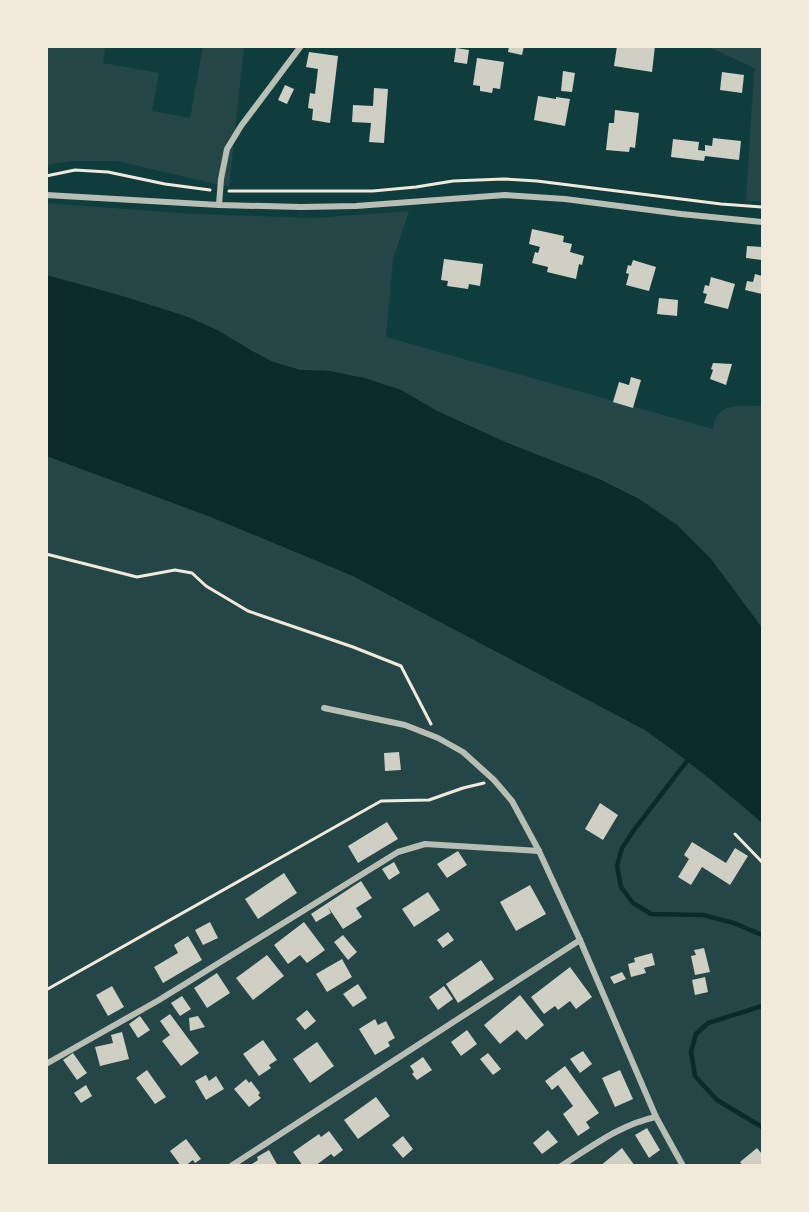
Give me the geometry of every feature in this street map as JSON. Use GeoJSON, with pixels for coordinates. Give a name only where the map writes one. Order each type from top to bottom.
{"type":"FeatureCollection","features":[{"type":"Feature","properties":{"kind":"street"},"geometry":{"type":"LineString","coordinates":[[219,205],[227,149],[241,126],[301,46]]}},
{"type":"Feature","properties":{"kind":"street"},"geometry":{"type":"LineString","coordinates":[[46,195],[219,205],[301,207],[356,206],[505,195],[565,199],[762,222]]}},
{"type":"Feature","properties":{"kind":"street"},"geometry":{"type":"LineString","coordinates":[[324,708],[405,725],[438,738],[463,752],[494,780],[518,809],[580,940],[656,1117],[683,1166]]}},
{"type":"Feature","properties":{"kind":"street"},"geometry":{"type":"LineString","coordinates":[[46,1064],[159,1000],[398,852],[425,844],[539,851]]}},
{"type":"Feature","properties":{"kind":"street"},"geometry":{"type":"LineString","coordinates":[[231,1166],[580,940]]}},
{"type":"Feature","properties":{"kind":"street"},"geometry":{"type":"LineString","coordinates":[[561,1166],[623,1127],[656,1117]]}},
{"type":"Feature","properties":{"kind":"path"},"geometry":{"type":"LineString","coordinates":[[46,176],[75,170],[108,172],[165,184],[220,191],[373,191],[416,188],[453,181],[504,179],[762,207]]}},
{"type":"Feature","properties":{"kind":"path"},"geometry":{"type":"LineString","coordinates":[[46,554],[137,577],[175,570],[192,573],[206,586],[248,611],[401,666],[438,738]]}},
{"type":"Feature","properties":{"kind":"path"},"geometry":{"type":"LineString","coordinates":[[46,990],[381,801],[429,800],[494,780]]}},
{"type":"Feature","properties":{"kind":"path"},"geometry":{"type":"LineString","coordinates":[[735,834],[762,862]]}},
{"type":"Feature","properties":{"kind":"shaded area"},"geometry":{"type":"Polygon","coordinates":[[[46,47],[105,47],[103,63],[159,73],[152,111],[190,118],[203,47],[244,47],[229,187],[117,161],[71,161],[47,165],[46,47]]]}},
{"type":"Feature","properties":{"kind":"shaded area"},"geometry":{"type":"Polygon","coordinates":[[[709,47],[762,47],[762,202],[746,201],[756,69],[709,47]]]}},
{"type":"Feature","properties":{"kind":"shaded area"},"geometry":{"type":"Polygon","coordinates":[[[46,203],[194,214],[315,218],[409,211],[393,259],[386,337],[713,429],[715,420],[724,409],[738,406],[762,406],[762,628],[711,559],[677,525],[639,499],[599,479],[505,442],[437,411],[401,390],[364,378],[329,371],[300,370],[273,362],[219,331],[188,317],[47,275],[46,203]]]}},
{"type":"Feature","properties":{"kind":"shaded area"},"geometry":{"type":"Polygon","coordinates":[[[46,275],[188,317],[219,331],[273,362],[300,370],[329,371],[364,378],[401,390],[437,411],[505,442],[599,479],[639,499],[677,525],[711,559],[762,628],[762,823],[705,775],[645,730],[351,575],[211,517],[47,456],[46,275]]]}},
{"type":"Feature","properties":{"kind":"shaded area"},"geometry":{"type":"Polygon","coordinates":[[[46,456],[211,517],[351,575],[645,730],[705,775],[762,823],[762,1165],[47,1165],[46,456]]]}},
{"type":"Feature","properties":{"kind":"building"},"geometry":{"type":"Polygon","coordinates":[[[509,46],[524,46],[522,55],[508,52],[509,46]]]}},
{"type":"Feature","properties":{"kind":"building"},"geometry":{"type":"Polygon","coordinates":[[[617,46],[655,46],[652,72],[614,66],[617,46]]]}},
{"type":"Feature","properties":{"kind":"building"},"geometry":{"type":"Polygon","coordinates":[[[456,48],[469,50],[467,64],[454,62],[456,48]]]}},
{"type":"Feature","properties":{"kind":"building"},"geometry":{"type":"Polygon","coordinates":[[[309,52],[338,56],[330,123],[312,120],[313,109],[308,108],[310,93],[315,94],[318,69],[306,67],[309,52]]]}},
{"type":"Feature","properties":{"kind":"building"},"geometry":{"type":"Polygon","coordinates":[[[477,58],[504,62],[500,89],[493,88],[492,93],[480,91],[480,86],[473,85],[477,58]]]}},
{"type":"Feature","properties":{"kind":"building"},"geometry":{"type":"Polygon","coordinates":[[[563,71],[575,73],[572,92],[561,91],[563,71]]]}},
{"type":"Feature","properties":{"kind":"building"},"geometry":{"type":"Polygon","coordinates":[[[722,72],[744,75],[742,93],[720,90],[722,72]]]}},
{"type":"Feature","properties":{"kind":"building"},"geometry":{"type":"Polygon","coordinates":[[[285,85],[294,89],[287,104],[278,100],[285,85]]]}},
{"type":"Feature","properties":{"kind":"building"},"geometry":{"type":"Polygon","coordinates":[[[374,88],[388,89],[384,143],[369,142],[371,123],[352,122],[353,105],[373,106],[374,88]]]}},
{"type":"Feature","properties":{"kind":"building"},"geometry":{"type":"Polygon","coordinates":[[[538,96],[570,99],[565,126],[534,120],[538,96]]]}},
{"type":"Feature","properties":{"kind":"building"},"geometry":{"type":"Polygon","coordinates":[[[615,110],[639,113],[635,148],[630,147],[629,152],[606,150],[609,123],[614,123],[615,110]]]}},
{"type":"Feature","properties":{"kind":"building"},"geometry":{"type":"Polygon","coordinates":[[[713,138],[741,141],[739,160],[705,156],[704,161],[671,157],[673,139],[699,142],[698,150],[705,151],[705,145],[712,146],[713,138]]]}},
{"type":"Feature","properties":{"kind":"building"},"geometry":{"type":"Polygon","coordinates":[[[532,229],[564,236],[563,242],[572,244],[570,252],[584,256],[582,265],[579,264],[576,279],[547,272],[548,267],[532,263],[535,252],[538,253],[540,247],[529,244],[532,229]]]}},
{"type":"Feature","properties":{"kind":"building"},"geometry":{"type":"Polygon","coordinates":[[[747,246],[762,247],[762,260],[746,258],[747,246]]]}},
{"type":"Feature","properties":{"kind":"building"},"geometry":{"type":"Polygon","coordinates":[[[444,259],[483,264],[480,286],[469,284],[468,289],[447,286],[448,281],[441,280],[444,259]]]}},
{"type":"Feature","properties":{"kind":"building"},"geometry":{"type":"Polygon","coordinates":[[[633,260],[656,267],[649,291],[626,285],[629,274],[626,273],[628,265],[631,266],[633,260]]]}},
{"type":"Feature","properties":{"kind":"building"},"geometry":{"type":"Polygon","coordinates":[[[755,274],[762,276],[762,294],[745,290],[747,281],[753,282],[755,274]]]}},
{"type":"Feature","properties":{"kind":"building"},"geometry":{"type":"Polygon","coordinates":[[[711,277],[735,284],[728,309],[704,303],[707,294],[703,293],[705,285],[709,286],[711,277]]]}},
{"type":"Feature","properties":{"kind":"building"},"geometry":{"type":"Polygon","coordinates":[[[659,298],[678,300],[677,316],[657,314],[659,298]]]}},
{"type":"Feature","properties":{"kind":"building"},"geometry":{"type":"Polygon","coordinates":[[[713,363],[732,364],[726,385],[710,379],[713,363]]]}},
{"type":"Feature","properties":{"kind":"building"},"geometry":{"type":"Polygon","coordinates":[[[631,377],[641,380],[633,408],[613,402],[619,382],[629,385],[631,377]]]}},
{"type":"Feature","properties":{"kind":"building"},"geometry":{"type":"Polygon","coordinates":[[[399,752],[401,770],[385,771],[384,753],[399,752]]]}},
{"type":"Feature","properties":{"kind":"building"},"geometry":{"type":"Polygon","coordinates":[[[600,803],[618,815],[603,840],[585,829],[600,803]]]}},
{"type":"Feature","properties":{"kind":"building"},"geometry":{"type":"Polygon","coordinates":[[[387,822],[398,839],[358,863],[348,846],[387,822]]]}},
{"type":"Feature","properties":{"kind":"building"},"geometry":{"type":"Polygon","coordinates":[[[692,842],[726,863],[735,848],[748,856],[730,885],[702,867],[691,885],[678,877],[689,859],[684,855],[692,842]]]}},
{"type":"Feature","properties":{"kind":"building"},"geometry":{"type":"Polygon","coordinates":[[[458,851],[467,865],[447,878],[437,864],[458,851]]]}},
{"type":"Feature","properties":{"kind":"building"},"geometry":{"type":"Polygon","coordinates":[[[394,862],[400,873],[389,880],[382,869],[394,862]]]}},
{"type":"Feature","properties":{"kind":"building"},"geometry":{"type":"Polygon","coordinates":[[[284,873],[297,893],[258,919],[245,899],[284,873]]]}},
{"type":"Feature","properties":{"kind":"building"},"geometry":{"type":"Polygon","coordinates":[[[361,881],[372,898],[356,908],[362,917],[343,929],[328,907],[331,913],[316,922],[311,914],[361,881]]]}},
{"type":"Feature","properties":{"kind":"building"},"geometry":{"type":"Polygon","coordinates":[[[530,885],[546,914],[516,931],[500,902],[530,885]]]}},
{"type":"Feature","properties":{"kind":"building"},"geometry":{"type":"Polygon","coordinates":[[[428,892],[440,910],[414,927],[402,909],[428,892]]]}},
{"type":"Feature","properties":{"kind":"building"},"geometry":{"type":"Polygon","coordinates":[[[210,922],[218,938],[203,945],[195,930],[210,922]]]}},
{"type":"Feature","properties":{"kind":"building"},"geometry":{"type":"Polygon","coordinates":[[[304,922],[325,950],[307,963],[300,955],[288,964],[274,945],[304,922]]]}},
{"type":"Feature","properties":{"kind":"building"},"geometry":{"type":"Polygon","coordinates":[[[448,932],[454,940],[443,948],[437,940],[448,932]]]}},
{"type":"Feature","properties":{"kind":"building"},"geometry":{"type":"Polygon","coordinates":[[[343,935],[357,952],[348,960],[334,942],[343,935]]]}},
{"type":"Feature","properties":{"kind":"building"},"geometry":{"type":"Polygon","coordinates":[[[188,936],[202,960],[163,983],[154,967],[178,953],[174,945],[188,936]]]}},
{"type":"Feature","properties":{"kind":"building"},"geometry":{"type":"Polygon","coordinates":[[[704,948],[710,972],[695,975],[691,956],[696,955],[694,950],[704,948]]]}},
{"type":"Feature","properties":{"kind":"building"},"geometry":{"type":"Polygon","coordinates":[[[652,953],[655,965],[644,968],[646,973],[631,977],[628,964],[635,962],[634,958],[652,953]]]}},
{"type":"Feature","properties":{"kind":"building"},"geometry":{"type":"Polygon","coordinates":[[[267,955],[284,976],[253,1000],[236,978],[267,955]]]}},
{"type":"Feature","properties":{"kind":"building"},"geometry":{"type":"Polygon","coordinates":[[[342,959],[352,977],[327,992],[316,974],[342,959]]]}},
{"type":"Feature","properties":{"kind":"building"},"geometry":{"type":"Polygon","coordinates":[[[481,960],[494,979],[458,1003],[446,984],[481,960]]]}},
{"type":"Feature","properties":{"kind":"building"},"geometry":{"type":"Polygon","coordinates":[[[570,967],[592,997],[576,1009],[570,1001],[558,1010],[555,1006],[544,1014],[531,997],[570,967]]]}},
{"type":"Feature","properties":{"kind":"building"},"geometry":{"type":"Polygon","coordinates":[[[622,972],[626,979],[614,984],[610,977],[622,972]]]}},
{"type":"Feature","properties":{"kind":"building"},"geometry":{"type":"Polygon","coordinates":[[[217,973],[230,993],[207,1008],[194,988],[217,973]]]}},
{"type":"Feature","properties":{"kind":"building"},"geometry":{"type":"Polygon","coordinates":[[[705,977],[708,992],[695,995],[692,980],[705,977]]]}},
{"type":"Feature","properties":{"kind":"building"},"geometry":{"type":"Polygon","coordinates":[[[358,984],[367,998],[353,1007],[343,994],[358,984]]]}},
{"type":"Feature","properties":{"kind":"building"},"geometry":{"type":"Polygon","coordinates":[[[112,986],[124,1007],[108,1016],[96,995],[112,986]]]}},
{"type":"Feature","properties":{"kind":"building"},"geometry":{"type":"Polygon","coordinates":[[[444,986],[453,999],[438,1010],[429,997],[444,986]]]}},
{"type":"Feature","properties":{"kind":"building"},"geometry":{"type":"Polygon","coordinates":[[[520,995],[544,1025],[526,1040],[517,1030],[500,1044],[484,1025],[520,995]]]}},
{"type":"Feature","properties":{"kind":"building"},"geometry":{"type":"Polygon","coordinates":[[[182,996],[191,1009],[180,1016],[171,1003],[182,996]]]}},
{"type":"Feature","properties":{"kind":"building"},"geometry":{"type":"Polygon","coordinates":[[[307,1010],[316,1021],[305,1030],[296,1019],[307,1010]]]}},
{"type":"Feature","properties":{"kind":"building"},"geometry":{"type":"Polygon","coordinates":[[[170,1014],[199,1053],[181,1066],[162,1041],[170,1035],[160,1021],[170,1014]]]}},
{"type":"Feature","properties":{"kind":"building"},"geometry":{"type":"Polygon","coordinates":[[[140,1016],[150,1030],[138,1038],[129,1024],[140,1016]]]}},
{"type":"Feature","properties":{"kind":"building"},"geometry":{"type":"Polygon","coordinates":[[[198,1016],[205,1027],[190,1031],[189,1018],[198,1016]]]}},
{"type":"Feature","properties":{"kind":"building"},"geometry":{"type":"Polygon","coordinates":[[[375,1019],[378,1025],[386,1021],[395,1038],[388,1042],[390,1046],[375,1055],[359,1029],[375,1019]]]}},
{"type":"Feature","properties":{"kind":"building"},"geometry":{"type":"Polygon","coordinates":[[[467,1030],[477,1044],[461,1056],[451,1042],[467,1030]]]}},
{"type":"Feature","properties":{"kind":"building"},"geometry":{"type":"Polygon","coordinates":[[[122,1032],[129,1059],[100,1066],[95,1047],[113,1043],[111,1035],[122,1032]]]}},
{"type":"Feature","properties":{"kind":"building"},"geometry":{"type":"Polygon","coordinates":[[[263,1040],[277,1060],[269,1065],[271,1068],[259,1076],[243,1054],[263,1040]]]}},
{"type":"Feature","properties":{"kind":"building"},"geometry":{"type":"Polygon","coordinates":[[[317,1042],[334,1066],[310,1083],[293,1059],[317,1042]]]}},
{"type":"Feature","properties":{"kind":"building"},"geometry":{"type":"Polygon","coordinates":[[[583,1051],[592,1064],[580,1073],[570,1059],[583,1051]]]}},
{"type":"Feature","properties":{"kind":"building"},"geometry":{"type":"Polygon","coordinates":[[[73,1053],[87,1073],[77,1080],[63,1060],[73,1053]]]}},
{"type":"Feature","properties":{"kind":"building"},"geometry":{"type":"Polygon","coordinates":[[[488,1053],[501,1069],[493,1075],[480,1059],[488,1053]]]}},
{"type":"Feature","properties":{"kind":"building"},"geometry":{"type":"Polygon","coordinates":[[[423,1057],[432,1070],[417,1080],[410,1066],[423,1057]]]}},
{"type":"Feature","properties":{"kind":"building"},"geometry":{"type":"Polygon","coordinates":[[[565,1066],[599,1113],[586,1122],[590,1128],[578,1136],[563,1114],[573,1106],[558,1085],[552,1090],[545,1081],[565,1066]]]}},
{"type":"Feature","properties":{"kind":"building"},"geometry":{"type":"Polygon","coordinates":[[[147,1070],[166,1097],[155,1104],[136,1078],[147,1070]]]}},
{"type":"Feature","properties":{"kind":"building"},"geometry":{"type":"Polygon","coordinates":[[[620,1070],[633,1099],[615,1107],[602,1078],[620,1070]]]}},
{"type":"Feature","properties":{"kind":"building"},"geometry":{"type":"Polygon","coordinates":[[[206,1075],[209,1081],[216,1076],[224,1089],[206,1100],[195,1081],[206,1075]]]}},
{"type":"Feature","properties":{"kind":"building"},"geometry":{"type":"Polygon","coordinates":[[[246,1079],[249,1083],[251,1081],[261,1098],[249,1107],[234,1089],[246,1079]]]}},
{"type":"Feature","properties":{"kind":"building"},"geometry":{"type":"Polygon","coordinates":[[[86,1085],[92,1096],[81,1103],[74,1093],[86,1085]]]}},
{"type":"Feature","properties":{"kind":"building"},"geometry":{"type":"Polygon","coordinates":[[[376,1097],[390,1116],[358,1139],[344,1120],[376,1097]]]}},
{"type":"Feature","properties":{"kind":"building"},"geometry":{"type":"Polygon","coordinates":[[[647,1128],[660,1150],[649,1158],[635,1135],[647,1128]]]}},
{"type":"Feature","properties":{"kind":"building"},"geometry":{"type":"Polygon","coordinates":[[[548,1130],[558,1142],[542,1154],[533,1143],[548,1130]]]}},
{"type":"Feature","properties":{"kind":"building"},"geometry":{"type":"Polygon","coordinates":[[[329,1131],[343,1150],[334,1157],[331,1154],[315,1166],[303,1166],[293,1152],[319,1134],[321,1137],[329,1131]]]}},
{"type":"Feature","properties":{"kind":"building"},"geometry":{"type":"Polygon","coordinates":[[[403,1136],[413,1149],[403,1158],[392,1145],[403,1136]]]}},
{"type":"Feature","properties":{"kind":"building"},"geometry":{"type":"Polygon","coordinates":[[[186,1139],[201,1159],[181,1166],[170,1151],[186,1139]]]}},
{"type":"Feature","properties":{"kind":"building"},"geometry":{"type":"Polygon","coordinates":[[[622,1148],[635,1166],[600,1166],[622,1148]]]}},
{"type":"Feature","properties":{"kind":"building"},"geometry":{"type":"Polygon","coordinates":[[[757,1148],[762,1154],[762,1166],[743,1166],[740,1162],[757,1148]]]}},
{"type":"Feature","properties":{"kind":"building"},"geometry":{"type":"Polygon","coordinates":[[[269,1150],[278,1166],[249,1166],[258,1160],[257,1157],[269,1150]]]}},
{"type":"Feature","properties":{"kind":"waterway"},"geometry":{"type":"LineString","coordinates":[[690,757],[622,848],[617,866],[621,887],[633,903],[651,914],[703,915],[734,923],[762,935]]}},
{"type":"Feature","properties":{"kind":"waterway"},"geometry":{"type":"LineString","coordinates":[[762,1006],[708,1023],[696,1034],[691,1052],[695,1076],[717,1100],[762,1127]]}}]}
